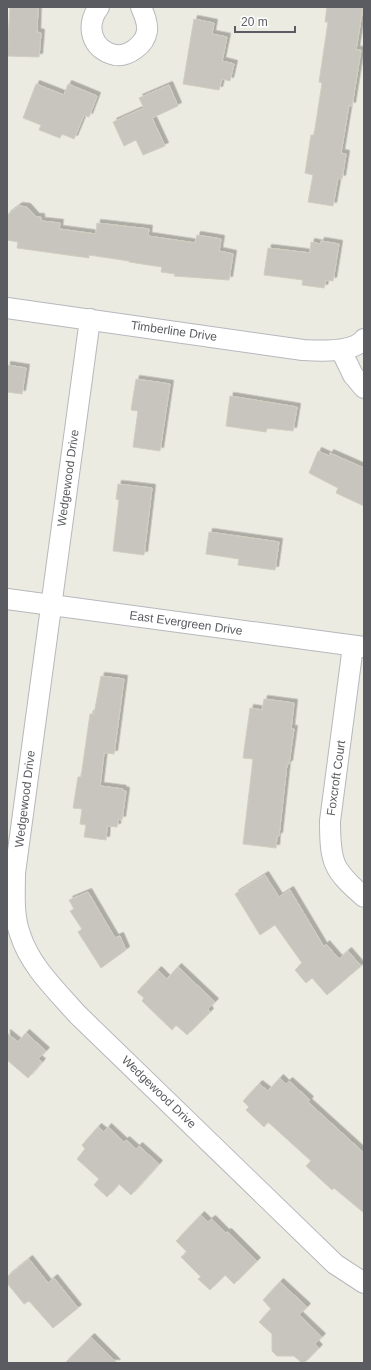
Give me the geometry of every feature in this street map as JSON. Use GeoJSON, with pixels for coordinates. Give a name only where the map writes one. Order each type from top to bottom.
{"type":"FeatureCollection","features":[{"type":"Feature","properties":{"kind":"street"},"geometry":{"type":"LineString","coordinates":[[99,7],[92,18],[90,31],[94,41],[103,50],[116,55],[130,53],[140,45],[147,32],[145,17],[141,7]]}},
{"type":"Feature","properties":{"kind":"street","name":"Timberline Drive"},"geometry":{"type":"LineString","coordinates":[[7,308],[303,350],[341,350]]}},
{"type":"Feature","properties":{"kind":"street","name":"Wedgewood Drive"},"geometry":{"type":"LineString","coordinates":[[90,319],[15,873],[15,904],[20,935],[32,960],[51,986],[77,1014],[335,1264],[364,1283]]}},
{"type":"Feature","properties":{"kind":"street"},"geometry":{"type":"LineString","coordinates":[[364,339],[362,342],[341,350],[353,376],[364,388]]}},
{"type":"Feature","properties":{"kind":"street","name":"East Evergreen Drive"},"geometry":{"type":"LineString","coordinates":[[7,599],[359,647]]}},
{"type":"Feature","properties":{"kind":"street","name":"Foxcroft Court"},"geometry":{"type":"LineString","coordinates":[[359,647],[330,821],[330,846],[334,864],[343,879],[364,898]]}},
{"type":"Feature","properties":{"kind":"building"},"geometry":{"type":"Polygon","coordinates":[[[10,7],[38,7],[37,32],[41,33],[39,57],[7,56],[10,7]]]}},
{"type":"Feature","properties":{"kind":"building"},"geometry":{"type":"Polygon","coordinates":[[[327,7],[363,7],[356,50],[361,50],[352,106],[349,105],[341,153],[346,154],[342,179],[338,178],[333,206],[308,202],[313,175],[305,173],[311,135],[314,135],[322,83],[319,82],[328,22],[325,22],[327,7]]]}},
{"type":"Feature","properties":{"kind":"building"},"geometry":{"type":"Polygon","coordinates":[[[194,19],[214,23],[212,34],[227,37],[222,61],[234,64],[230,81],[222,79],[219,90],[183,84],[194,19]]]}},
{"type":"Feature","properties":{"kind":"building"},"geometry":{"type":"Polygon","coordinates":[[[36,84],[64,95],[68,84],[97,96],[89,117],[84,115],[74,139],[62,134],[60,138],[39,130],[41,125],[23,118],[36,84]]]}},
{"type":"Feature","properties":{"kind":"building"},"geometry":{"type":"Polygon","coordinates":[[[169,85],[178,106],[152,118],[165,146],[143,155],[136,140],[124,146],[113,122],[144,108],[139,98],[169,85]]]}},
{"type":"Feature","properties":{"kind":"building"},"geometry":{"type":"Polygon","coordinates":[[[19,206],[27,207],[36,217],[41,217],[41,221],[60,223],[59,229],[96,234],[97,223],[149,229],[148,236],[195,243],[197,235],[221,239],[219,251],[233,254],[229,280],[174,276],[175,274],[161,272],[162,267],[129,261],[89,255],[89,258],[17,248],[18,242],[7,240],[7,215],[19,206]]]}},
{"type":"Feature","properties":{"kind":"building"},"geometry":{"type":"Polygon","coordinates":[[[321,241],[339,244],[333,281],[326,280],[324,288],[302,285],[303,280],[264,275],[268,248],[310,253],[311,242],[320,244],[321,241]]]}},
{"type":"Feature","properties":{"kind":"building"},"geometry":{"type":"Polygon","coordinates":[[[7,365],[26,368],[22,394],[7,392],[7,365]]]}},
{"type":"Feature","properties":{"kind":"building"},"geometry":{"type":"Polygon","coordinates":[[[136,379],[170,384],[160,451],[133,447],[138,411],[131,410],[136,379]]]}},
{"type":"Feature","properties":{"kind":"building"},"geometry":{"type":"Polygon","coordinates":[[[230,396],[297,407],[293,431],[267,428],[266,432],[226,426],[230,396]]]}},
{"type":"Feature","properties":{"kind":"building"},"geometry":{"type":"Polygon","coordinates":[[[318,451],[329,456],[330,453],[364,468],[364,506],[336,493],[338,488],[309,473],[318,451]]]}},
{"type":"Feature","properties":{"kind":"building"},"geometry":{"type":"Polygon","coordinates":[[[118,484],[152,488],[144,555],[113,551],[119,500],[116,499],[118,484]]]}},
{"type":"Feature","properties":{"kind":"building"},"geometry":{"type":"Polygon","coordinates":[[[209,532],[279,542],[275,570],[238,565],[239,559],[206,554],[209,532]]]}},
{"type":"Feature","properties":{"kind":"building"},"geometry":{"type":"Polygon","coordinates":[[[101,676],[124,679],[114,754],[104,753],[100,786],[123,789],[122,790],[126,791],[122,820],[118,819],[117,827],[107,826],[106,840],[84,837],[86,825],[80,824],[82,809],[73,808],[78,777],[81,777],[90,714],[94,714],[101,676]]]}},
{"type":"Feature","properties":{"kind":"building"},"geometry":{"type":"Polygon","coordinates":[[[264,699],[294,703],[291,729],[294,729],[289,764],[287,764],[279,836],[277,836],[276,848],[243,844],[253,759],[243,758],[250,708],[262,710],[264,699]]]}},
{"type":"Feature","properties":{"kind":"building"},"geometry":{"type":"Polygon","coordinates":[[[265,875],[279,897],[290,890],[324,947],[326,944],[339,959],[348,951],[361,966],[327,995],[312,978],[306,983],[295,970],[302,963],[275,925],[260,935],[235,894],[265,875]]]}},
{"type":"Feature","properties":{"kind":"building"},"geometry":{"type":"Polygon","coordinates":[[[88,892],[115,938],[120,936],[126,950],[101,968],[78,932],[82,929],[70,911],[74,909],[69,900],[88,892]]]}},
{"type":"Feature","properties":{"kind":"building"},"geometry":{"type":"Polygon","coordinates":[[[178,967],[215,1002],[208,1009],[210,1012],[187,1035],[176,1025],[172,1030],[142,1001],[144,998],[137,992],[158,970],[167,979],[178,967]]]}},
{"type":"Feature","properties":{"kind":"building"},"geometry":{"type":"Polygon","coordinates":[[[7,1033],[18,1042],[26,1033],[46,1051],[38,1059],[42,1062],[28,1078],[7,1060],[7,1033]]]}},
{"type":"Feature","properties":{"kind":"building"},"geometry":{"type":"Polygon","coordinates":[[[280,1078],[286,1084],[289,1081],[310,1100],[308,1102],[364,1153],[364,1213],[334,1188],[332,1190],[306,1166],[311,1161],[268,1122],[264,1127],[246,1110],[249,1107],[243,1101],[259,1084],[268,1091],[280,1078]]]}},
{"type":"Feature","properties":{"kind":"building"},"geometry":{"type":"Polygon","coordinates":[[[98,1127],[104,1132],[108,1127],[124,1142],[126,1140],[136,1149],[139,1146],[159,1164],[131,1195],[119,1184],[107,1197],[94,1185],[99,1179],[77,1159],[85,1149],[82,1145],[98,1127]]]}},
{"type":"Feature","properties":{"kind":"building"},"geometry":{"type":"Polygon","coordinates":[[[201,1215],[208,1222],[212,1219],[226,1233],[228,1232],[257,1261],[234,1284],[225,1275],[210,1290],[198,1279],[201,1277],[181,1257],[187,1252],[176,1241],[201,1215]]]}},
{"type":"Feature","properties":{"kind":"building"},"geometry":{"type":"Polygon","coordinates":[[[29,1259],[48,1283],[54,1278],[78,1308],[53,1328],[29,1301],[24,1304],[7,1283],[7,1277],[29,1259]]]}},
{"type":"Feature","properties":{"kind":"building"},"geometry":{"type":"Polygon","coordinates":[[[280,1282],[307,1307],[299,1315],[322,1337],[315,1344],[319,1348],[304,1363],[294,1356],[277,1356],[272,1351],[272,1334],[259,1322],[271,1309],[263,1300],[280,1282]]]}},
{"type":"Feature","properties":{"kind":"building"},"geometry":{"type":"Polygon","coordinates":[[[91,1337],[117,1363],[65,1363],[91,1337]]]}}]}
